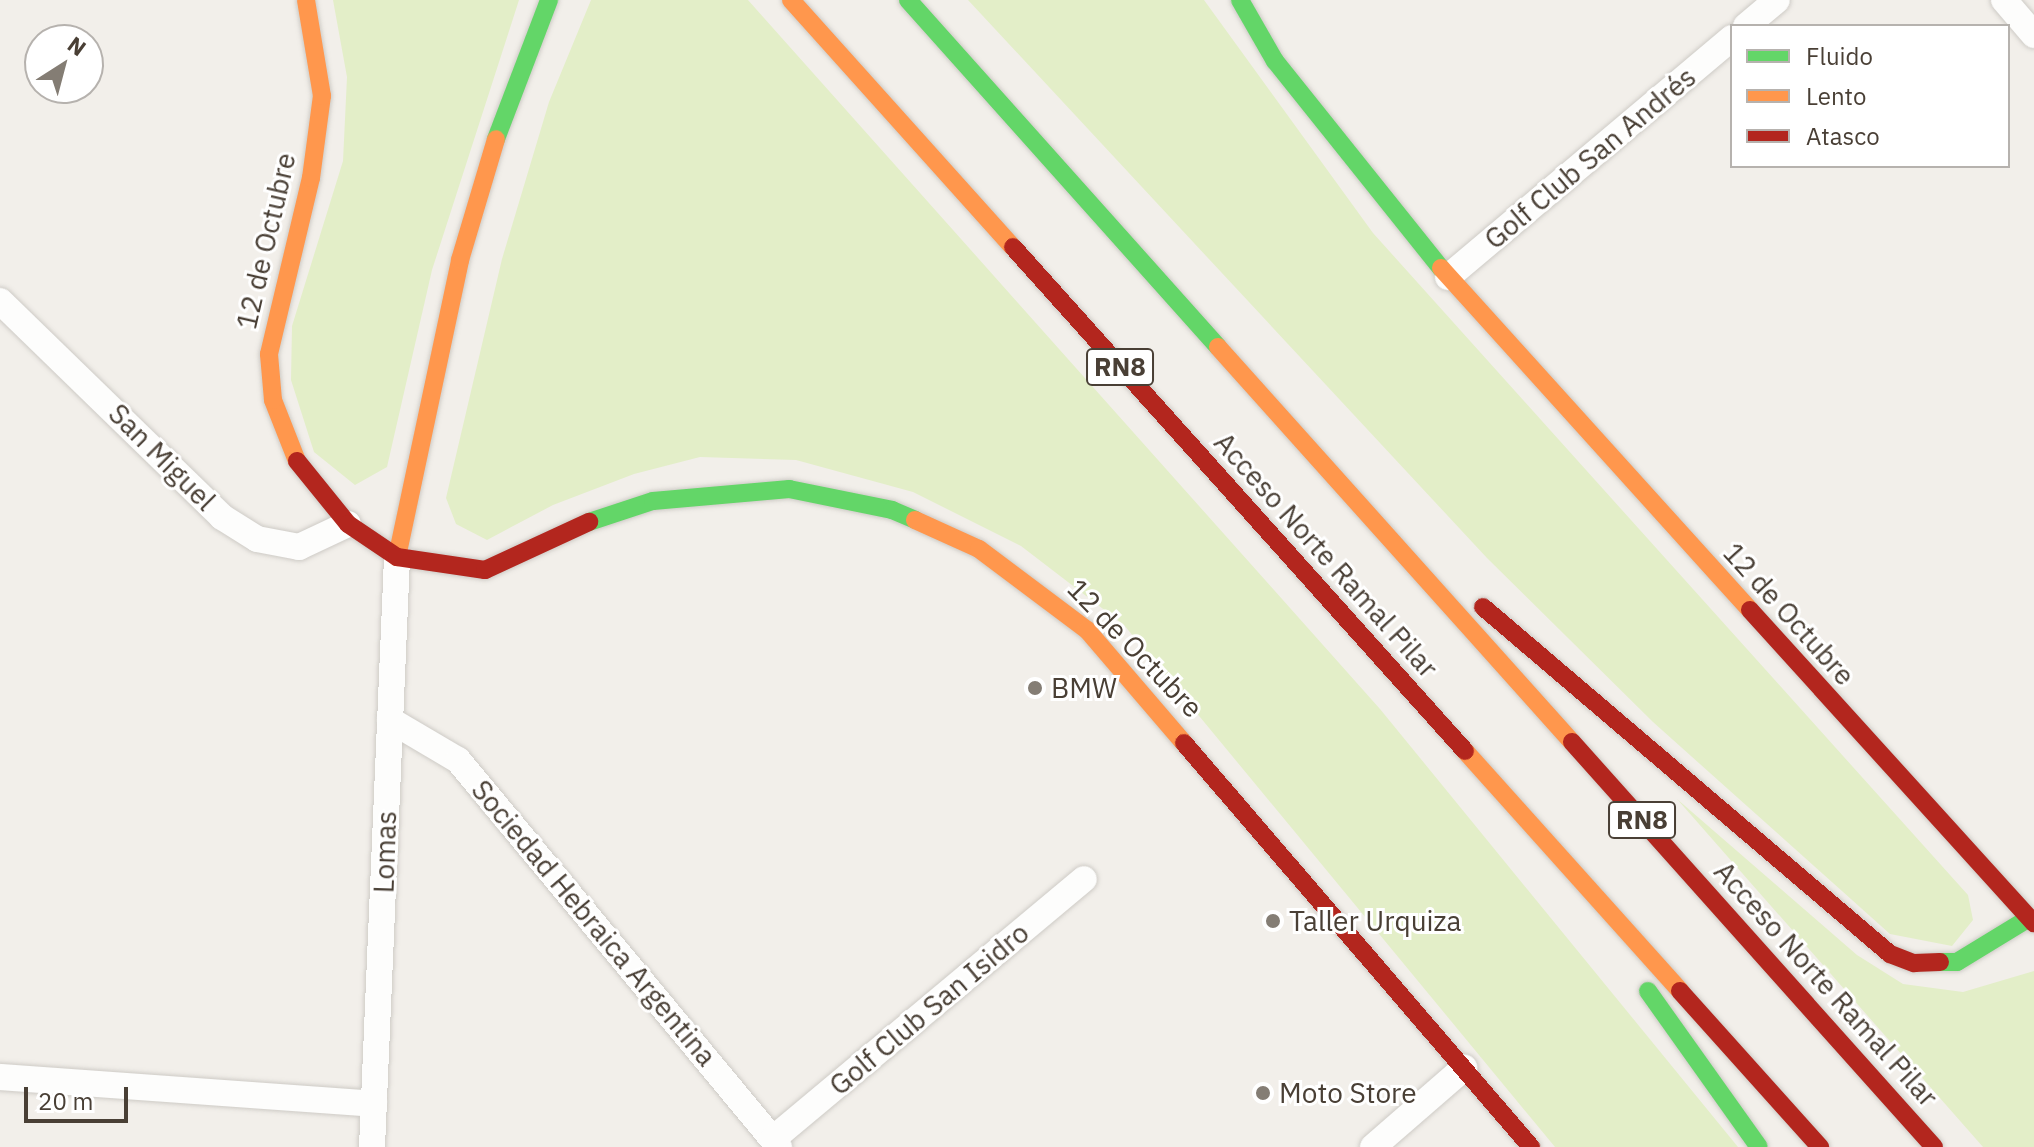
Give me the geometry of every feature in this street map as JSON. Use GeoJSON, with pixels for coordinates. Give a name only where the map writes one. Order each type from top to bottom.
{"type":"FeatureCollection","features":[{"type":"Feature","properties":{"kind":"main road","name":"12 de Octubre"},"geometry":{"type":"LineString","coordinates":[[306,0],[322,96],[311,178],[269,354],[273,400],[292,455],[348,524],[397,557],[485,570],[612,512],[668,498],[747,489],[834,496],[935,527],[1017,574],[1087,630],[1531,1147]]}},
{"type":"Feature","properties":{"kind":"main road"},"geometry":{"type":"LineString","coordinates":[[397,557],[460,260],[497,136],[549,0]]}},
{"type":"Feature","properties":{"kind":"main road","name":"Acceso Norte Ramal Pilar"},"geometry":{"type":"LineString","coordinates":[[791,0],[1820,1147]]}},
{"type":"Feature","properties":{"kind":"main road","name":"Acceso Norte Ramal Pilar"},"geometry":{"type":"LineString","coordinates":[[908,0],[1934,1147]]}},
{"type":"Feature","properties":{"kind":"main road","name":"12 de Octubre"},"geometry":{"type":"LineString","coordinates":[[1240,0],[1284,72],[1448,277],[2032,921]]}},
{"type":"Feature","properties":{"kind":"main road"},"geometry":{"type":"LineString","coordinates":[[1351,493],[1890,954],[1922,964],[1957,962],[2032,921]]}},
{"type":"Feature","properties":{"kind":"main road"},"geometry":{"type":"LineString","coordinates":[[1448,734],[1618,952]]}},
{"type":"Feature","properties":{"kind":"main road"},"geometry":{"type":"LineString","coordinates":[[1637,977],[1759,1147]]}},
{"type":"Feature","properties":{"kind":"street"},"geometry":{"type":"LineString","coordinates":[[1748,24],[1777,0]]}},
{"type":"Feature","properties":{"kind":"street"},"geometry":{"type":"LineString","coordinates":[[2004,0],[2034,35]]}},
{"type":"Feature","properties":{"kind":"street","name":"Golf Club San Andrés"},"geometry":{"type":"LineString","coordinates":[[1448,277],[1730,40]]}},
{"type":"Feature","properties":{"kind":"street","name":"San Miguel"},"geometry":{"type":"LineString","coordinates":[[0,301],[222,517],[257,539],[299,547],[348,524]]}},
{"type":"Feature","properties":{"kind":"street","name":"Lomas"},"geometry":{"type":"LineString","coordinates":[[372,1147],[397,557]]}},
{"type":"Feature","properties":{"kind":"street","name":"Sociedad Hebraica Argentina"},"geometry":{"type":"LineString","coordinates":[[390,720],[458,760],[776,1143]]}},
{"type":"Feature","properties":{"kind":"street","name":"Golf Club San Isidro"},"geometry":{"type":"LineString","coordinates":[[776,1143],[1084,879]]}},
{"type":"Feature","properties":{"kind":"street"},"geometry":{"type":"LineString","coordinates":[[1373,1147],[1464,1068]]}},
{"type":"Feature","properties":{"kind":"street"},"geometry":{"type":"LineString","coordinates":[[0,1077],[374,1104]]}},
{"type":"Feature","properties":{"kind":"green space"},"geometry":{"type":"Polygon","coordinates":[[[333,0],[519,0],[432,270],[387,467],[355,485],[314,452],[291,380],[292,326],[343,161],[347,77],[333,0]]]}},
{"type":"Feature","properties":{"kind":"green space"},"geometry":{"type":"Polygon","coordinates":[[[591,0],[748,0],[1380,709],[1738,1147],[1555,1147],[1124,625],[1021,546],[913,492],[796,460],[700,457],[634,474],[553,505],[487,540],[456,524],[446,498],[502,259],[549,102],[591,0]]]}},
{"type":"Feature","properties":{"kind":"green space"},"geometry":{"type":"Polygon","coordinates":[[[968,0],[1204,0],[1373,233],[1968,895],[1973,920],[1952,946],[1890,934],[1653,722],[1487,558],[968,0]]]}},
{"type":"Feature","properties":{"kind":"green space"},"geometry":{"type":"Polygon","coordinates":[[[1677,799],[1857,955],[1903,984],[1963,992],[2034,971],[2034,1147],[1983,1147],[1677,799]]]}},
{"type":"Feature","properties":{"kind":"traffic: fast"},"geometry":{"type":"LineString","coordinates":[[496,139],[549,0]]}},
{"type":"Feature","properties":{"kind":"traffic: fast"},"geometry":{"type":"LineString","coordinates":[[908,0],[1218,347]]}},
{"type":"Feature","properties":{"kind":"traffic: fast"},"geometry":{"type":"LineString","coordinates":[[1240,0],[1275,61],[1441,268]]}},
{"type":"Feature","properties":{"kind":"traffic: fast"},"geometry":{"type":"LineString","coordinates":[[589,522],[653,501],[789,489],[892,510],[915,520]]}},
{"type":"Feature","properties":{"kind":"traffic: fast"},"geometry":{"type":"LineString","coordinates":[[1940,962],[1957,962],[2029,918]]}},
{"type":"Feature","properties":{"kind":"traffic: fast"},"geometry":{"type":"LineString","coordinates":[[1648,991],[1759,1147]]}},
{"type":"Feature","properties":{"kind":"traffic: slow"},"geometry":{"type":"LineString","coordinates":[[297,461],[273,400],[269,354],[311,178],[322,96],[306,0]]}},
{"type":"Feature","properties":{"kind":"traffic: slow"},"geometry":{"type":"LineString","coordinates":[[791,0],[1013,247]]}},
{"type":"Feature","properties":{"kind":"traffic: slow"},"geometry":{"type":"LineString","coordinates":[[397,557],[460,260],[496,139]]}},
{"type":"Feature","properties":{"kind":"traffic: slow"},"geometry":{"type":"LineString","coordinates":[[1441,268],[1750,610]]}},
{"type":"Feature","properties":{"kind":"traffic: slow"},"geometry":{"type":"LineString","coordinates":[[1218,347],[1572,742]]}},
{"type":"Feature","properties":{"kind":"traffic: slow"},"geometry":{"type":"LineString","coordinates":[[915,520],[979,549],[1087,630],[1184,743]]}},
{"type":"Feature","properties":{"kind":"traffic: slow"},"geometry":{"type":"LineString","coordinates":[[1465,751],[1680,991]]}},
{"type":"Feature","properties":{"kind":"traffic: jam"},"geometry":{"type":"LineString","coordinates":[[1013,247],[1465,751]]}},
{"type":"Feature","properties":{"kind":"traffic: jam"},"geometry":{"type":"LineString","coordinates":[[297,461],[348,524],[397,557],[485,570],[589,522]]}},
{"type":"Feature","properties":{"kind":"traffic: jam"},"geometry":{"type":"LineString","coordinates":[[1483,607],[1890,954],[1914,963],[1940,962]]}},
{"type":"Feature","properties":{"kind":"traffic: jam"},"geometry":{"type":"LineString","coordinates":[[1750,610],[2034,923]]}},
{"type":"Feature","properties":{"kind":"traffic: jam"},"geometry":{"type":"LineString","coordinates":[[1572,742],[1934,1147]]}},
{"type":"Feature","properties":{"kind":"traffic: jam"},"geometry":{"type":"LineString","coordinates":[[1184,743],[1531,1147]]}},
{"type":"Feature","properties":{"kind":"traffic: jam"},"geometry":{"type":"LineString","coordinates":[[1680,991],[1820,1147]]}},
{"type":"Feature","properties":{"kind":"place","name":"BMW"},"geometry":{"type":"Point","coordinates":[1035,688]}},
{"type":"Feature","properties":{"kind":"place","name":"Taller Urquiza"},"geometry":{"type":"Point","coordinates":[1273,921]}},
{"type":"Feature","properties":{"kind":"place","name":"Moto Store"},"geometry":{"type":"Point","coordinates":[1263,1093]}}]}
